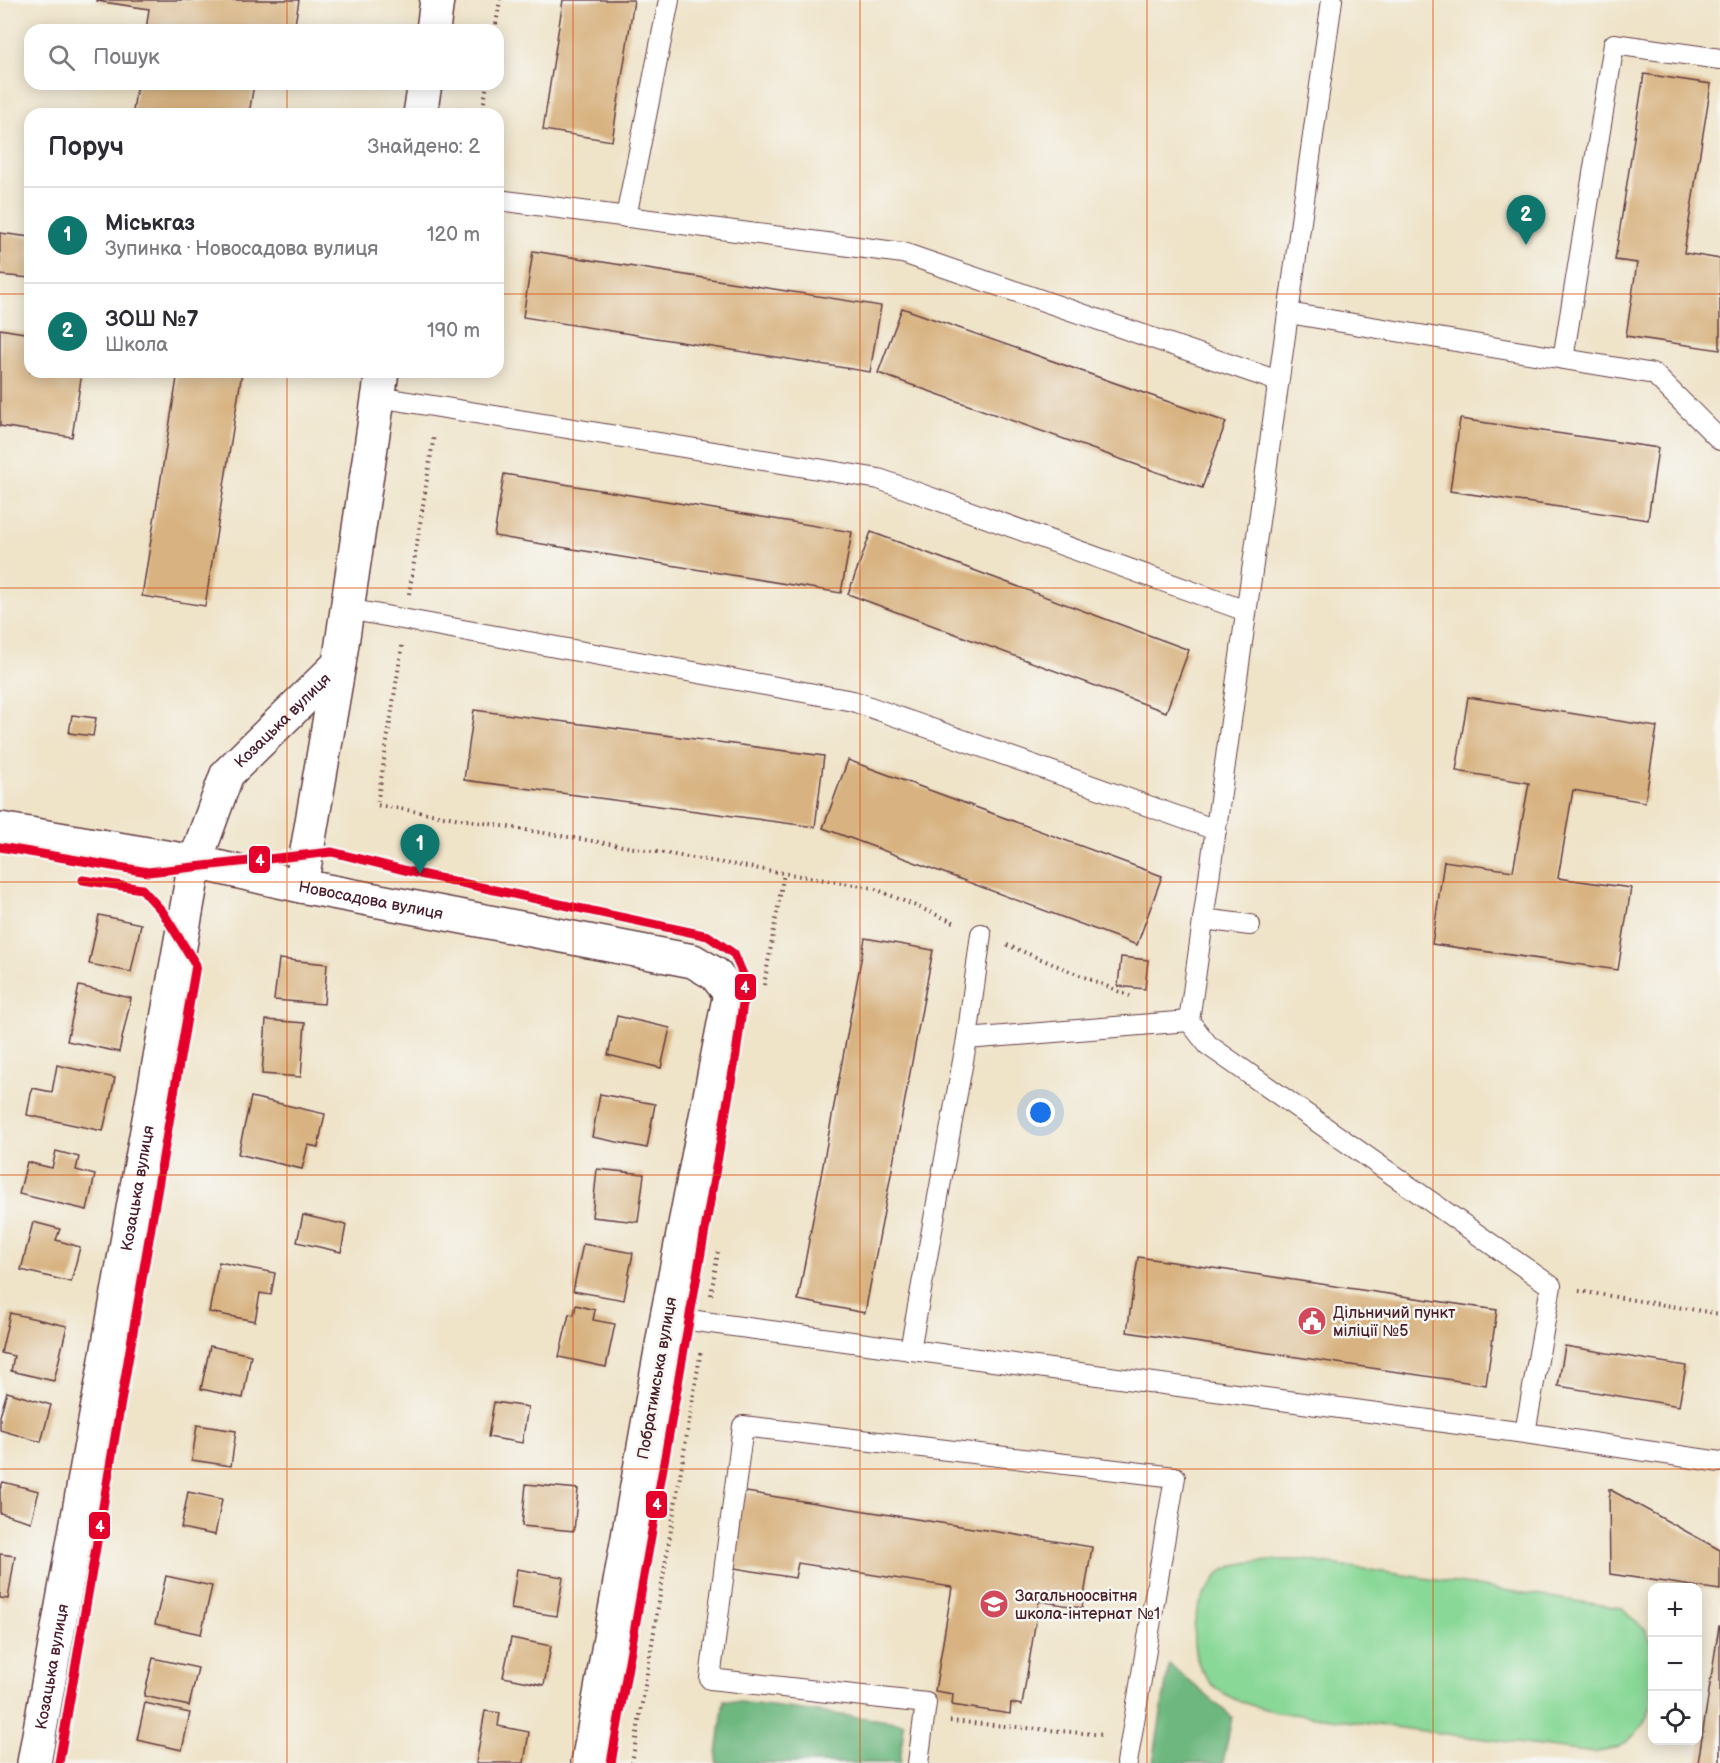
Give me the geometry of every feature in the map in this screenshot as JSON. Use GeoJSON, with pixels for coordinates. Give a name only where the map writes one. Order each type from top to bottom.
{"type":"FeatureCollection","features":[{"type":"Feature","properties":{"kind":"street"},"geometry":{"type":"LineString","coordinates":[[434,24],[437,0]]}},
{"type":"Feature","properties":{"kind":"street"},"geometry":{"type":"LineString","coordinates":[[421,108],[424,90]]}},
{"type":"Feature","properties":{"kind":"street","name":"Козацька вулиця"},"geometry":{"type":"LineString","coordinates":[[301,886],[339,664],[380,385]]}},
{"type":"Feature","properties":{"kind":"street","name":"Козацька вулиця"},"geometry":{"type":"LineString","coordinates":[[34,1763],[195,862],[227,774],[339,664]]}},
{"type":"Feature","properties":{"kind":"street","name":"Новосадова вулиця"},"geometry":{"type":"LineString","coordinates":[[0,828],[195,862],[301,886],[693,961],[715,974],[730,993]]}},
{"type":"Feature","properties":{"kind":"street","name":"Побратимська вулиця"},"geometry":{"type":"LineString","coordinates":[[588,1763],[667,1317],[730,993]]}},
{"type":"Feature","properties":{"kind":"lane"},"geometry":{"type":"LineString","coordinates":[[626,217],[669,0]]}},
{"type":"Feature","properties":{"kind":"lane"},"geometry":{"type":"LineString","coordinates":[[1332,0],[1189,1021],[1208,1045],[1551,1286],[1525,1433]]}},
{"type":"Feature","properties":{"kind":"lane"},"geometry":{"type":"LineString","coordinates":[[1563,359],[1614,44],[1720,59]]}},
{"type":"Feature","properties":{"kind":"lane"},"geometry":{"type":"LineString","coordinates":[[504,201],[903,253],[1278,381]]}},
{"type":"Feature","properties":{"kind":"lane"},"geometry":{"type":"LineString","coordinates":[[1288,313],[1654,374],[1720,440]]}},
{"type":"Feature","properties":{"kind":"lane"},"geometry":{"type":"LineString","coordinates":[[380,385],[438,407],[879,479],[1246,611]]}},
{"type":"Feature","properties":{"kind":"lane"},"geometry":{"type":"LineString","coordinates":[[347,609],[853,701],[1215,830]]}},
{"type":"Feature","properties":{"kind":"lane"},"geometry":{"type":"LineString","coordinates":[[1203,919],[1250,925]]}},
{"type":"Feature","properties":{"kind":"lane"},"geometry":{"type":"LineString","coordinates":[[910,1350],[967,1039],[981,934]]}},
{"type":"Feature","properties":{"kind":"lane"},"geometry":{"type":"LineString","coordinates":[[967,1039],[1189,1021]]}},
{"type":"Feature","properties":{"kind":"lane"},"geometry":{"type":"LineString","coordinates":[[667,1317],[1720,1461]]}},
{"type":"Feature","properties":{"kind":"lane"},"geometry":{"type":"LineString","coordinates":[[918,1763],[926,1703],[710,1679],[743,1426],[1175,1477],[1128,1763]]}},
{"type":"Feature","properties":{"kind":"path"},"geometry":{"type":"LineString","coordinates":[[496,24],[500,0]]}},
{"type":"Feature","properties":{"kind":"path"},"geometry":{"type":"LineString","coordinates":[[483,108],[486,90]]}},
{"type":"Feature","properties":{"kind":"path"},"geometry":{"type":"LineString","coordinates":[[438,407],[377,805],[873,888],[1134,998]]}},
{"type":"Feature","properties":{"kind":"path"},"geometry":{"type":"LineString","coordinates":[[1551,1286],[1720,1314]]}},
{"type":"Feature","properties":{"kind":"path"},"geometry":{"type":"LineString","coordinates":[[924,1718],[1132,1738]]}},
{"type":"Feature","properties":{"kind":"green space"},"geometry":{"type":"Polygon","coordinates":[[[1304,1560],[1622,1608],[1648,1634],[1647,1716],[1640,1728],[1624,1744],[1594,1753],[1277,1712],[1227,1696],[1213,1685],[1198,1662],[1195,1649],[1195,1621],[1204,1595],[1220,1573],[1239,1564],[1304,1560]]]}},
{"type":"Feature","properties":{"kind":"green space"},"geometry":{"type":"Polygon","coordinates":[[[1169,1664],[1232,1717],[1223,1763],[1153,1763],[1169,1664]]]}},
{"type":"Feature","properties":{"kind":"green space"},"geometry":{"type":"Polygon","coordinates":[[[724,1700],[904,1723],[900,1763],[716,1763],[724,1700]]]}},
{"type":"Feature","properties":{"kind":"building"},"geometry":{"type":"Polygon","coordinates":[[[299,0],[295,24],[147,24],[149,9],[97,1],[299,0]]]}},
{"type":"Feature","properties":{"kind":"building"},"geometry":{"type":"Polygon","coordinates":[[[563,0],[634,0],[612,141],[543,130],[563,0]]]}},
{"type":"Feature","properties":{"kind":"building"},"geometry":{"type":"Polygon","coordinates":[[[1644,74],[1711,84],[1684,253],[1720,259],[1720,350],[1626,336],[1637,263],[1615,260],[1644,74]]]}},
{"type":"Feature","properties":{"kind":"building"},"geometry":{"type":"Polygon","coordinates":[[[136,90],[253,90],[250,108],[133,108],[136,90]]]}},
{"type":"Feature","properties":{"kind":"building"},"geometry":{"type":"Polygon","coordinates":[[[0,233],[24,236],[24,277],[0,275],[0,233]]]}},
{"type":"Feature","properties":{"kind":"building"},"geometry":{"type":"Polygon","coordinates":[[[533,251],[881,306],[870,372],[523,317],[533,251]]]}},
{"type":"Feature","properties":{"kind":"building"},"geometry":{"type":"Polygon","coordinates":[[[902,308],[1226,422],[1202,488],[878,373],[902,308]]]}},
{"type":"Feature","properties":{"kind":"building"},"geometry":{"type":"Polygon","coordinates":[[[0,329],[24,333],[24,378],[81,378],[72,437],[0,426],[0,329]]]}},
{"type":"Feature","properties":{"kind":"building"},"geometry":{"type":"Polygon","coordinates":[[[177,378],[241,378],[205,606],[142,596],[177,378]]]}},
{"type":"Feature","properties":{"kind":"building"},"geometry":{"type":"Polygon","coordinates":[[[1460,419],[1658,448],[1648,520],[1450,491],[1460,419]]]}},
{"type":"Feature","properties":{"kind":"building"},"geometry":{"type":"Polygon","coordinates":[[[504,474],[852,532],[841,593],[494,536],[504,474]]]}},
{"type":"Feature","properties":{"kind":"building"},"geometry":{"type":"Polygon","coordinates":[[[871,532],[1189,650],[1166,712],[848,594],[871,532]]]}},
{"type":"Feature","properties":{"kind":"building"},"geometry":{"type":"Polygon","coordinates":[[[1468,697],[1657,727],[1645,802],[1573,790],[1558,878],[1631,888],[1618,970],[1432,944],[1444,861],[1513,871],[1529,783],[1456,771],[1468,697]]]}},
{"type":"Feature","properties":{"kind":"building"},"geometry":{"type":"Polygon","coordinates":[[[474,710],[824,756],[815,827],[464,780],[474,710]]]}},
{"type":"Feature","properties":{"kind":"building"},"geometry":{"type":"Polygon","coordinates":[[[72,715],[96,718],[93,736],[69,733],[72,715]]]}},
{"type":"Feature","properties":{"kind":"building"},"geometry":{"type":"Polygon","coordinates":[[[848,760],[1162,876],[1137,945],[823,828],[848,760]]]}},
{"type":"Feature","properties":{"kind":"building"},"geometry":{"type":"Polygon","coordinates":[[[99,915],[141,924],[131,972],[89,964],[99,915]]]}},
{"type":"Feature","properties":{"kind":"building"},"geometry":{"type":"Polygon","coordinates":[[[865,938],[933,950],[865,1313],[798,1300],[865,938]]]}},
{"type":"Feature","properties":{"kind":"building"},"geometry":{"type":"Polygon","coordinates":[[[1121,957],[1148,960],[1145,989],[1118,986],[1121,957]]]}},
{"type":"Feature","properties":{"kind":"building"},"geometry":{"type":"Polygon","coordinates":[[[279,959],[327,964],[324,1004],[274,1000],[279,959]]]}},
{"type":"Feature","properties":{"kind":"building"},"geometry":{"type":"Polygon","coordinates":[[[79,986],[131,998],[119,1052],[67,1041],[79,986]]]}},
{"type":"Feature","properties":{"kind":"building"},"geometry":{"type":"Polygon","coordinates":[[[617,1016],[670,1028],[661,1068],[608,1055],[617,1016]]]}},
{"type":"Feature","properties":{"kind":"building"},"geometry":{"type":"Polygon","coordinates":[[[266,1020],[305,1023],[301,1077],[262,1074],[266,1020]]]}},
{"type":"Feature","properties":{"kind":"building"},"geometry":{"type":"Polygon","coordinates":[[[57,1065],[115,1078],[103,1131],[27,1115],[32,1088],[52,1092],[57,1065]]]}},
{"type":"Feature","properties":{"kind":"building"},"geometry":{"type":"Polygon","coordinates":[[[600,1094],[655,1104],[647,1148],[592,1137],[600,1094]]]}},
{"type":"Feature","properties":{"kind":"building"},"geometry":{"type":"Polygon","coordinates":[[[251,1097],[325,1114],[318,1147],[308,1145],[302,1169],[238,1154],[251,1097]]]}},
{"type":"Feature","properties":{"kind":"building"},"geometry":{"type":"Polygon","coordinates":[[[56,1151],[79,1157],[76,1170],[95,1175],[87,1210],[19,1194],[27,1162],[52,1168],[56,1151]]]}},
{"type":"Feature","properties":{"kind":"building"},"geometry":{"type":"Polygon","coordinates":[[[597,1169],[644,1174],[638,1222],[592,1217],[597,1169]]]}},
{"type":"Feature","properties":{"kind":"building"},"geometry":{"type":"Polygon","coordinates":[[[303,1215],[346,1225],[341,1252],[297,1242],[303,1215]]]}},
{"type":"Feature","properties":{"kind":"building"},"geometry":{"type":"Polygon","coordinates":[[[33,1222],[60,1229],[56,1240],[80,1247],[71,1282],[21,1270],[33,1222]]]}},
{"type":"Feature","properties":{"kind":"building"},"geometry":{"type":"Polygon","coordinates":[[[583,1244],[633,1253],[624,1300],[573,1291],[583,1244]]]}},
{"type":"Feature","properties":{"kind":"building","name":"Дільничий пункт міліції №5"},"geometry":{"type":"Polygon","coordinates":[[[1138,1257],[1497,1310],[1486,1385],[1127,1332],[1138,1257]]]}},
{"type":"Feature","properties":{"kind":"building"},"geometry":{"type":"Polygon","coordinates":[[[219,1262],[275,1273],[271,1295],[260,1293],[255,1321],[209,1312],[219,1262]]]}},
{"type":"Feature","properties":{"kind":"building"},"geometry":{"type":"Polygon","coordinates":[[[576,1305],[595,1310],[593,1320],[615,1324],[606,1367],[559,1357],[569,1314],[574,1315],[576,1305]]]}},
{"type":"Feature","properties":{"kind":"building"},"geometry":{"type":"Polygon","coordinates":[[[10,1313],[67,1326],[54,1381],[11,1371],[14,1356],[1,1353],[10,1313]]]}},
{"type":"Feature","properties":{"kind":"building"},"geometry":{"type":"Polygon","coordinates":[[[210,1346],[251,1355],[243,1398],[201,1389],[210,1346]]]}},
{"type":"Feature","properties":{"kind":"building"},"geometry":{"type":"Polygon","coordinates":[[[1565,1346],[1686,1366],[1679,1406],[1558,1386],[1565,1346]]]}},
{"type":"Feature","properties":{"kind":"building"},"geometry":{"type":"Polygon","coordinates":[[[7,1392],[51,1405],[41,1442],[0,1430],[0,1416],[7,1392]]]}},
{"type":"Feature","properties":{"kind":"building"},"geometry":{"type":"Polygon","coordinates":[[[494,1402],[528,1407],[522,1443],[488,1437],[494,1402]]]}},
{"type":"Feature","properties":{"kind":"building"},"geometry":{"type":"Polygon","coordinates":[[[197,1425],[236,1431],[231,1466],[192,1460],[197,1425]]]}},
{"type":"Feature","properties":{"kind":"building"},"geometry":{"type":"Polygon","coordinates":[[[3,1482],[39,1491],[31,1522],[0,1513],[0,1489],[3,1482]]]}},
{"type":"Feature","properties":{"kind":"building"},"geometry":{"type":"Polygon","coordinates":[[[526,1484],[578,1489],[574,1531],[522,1526],[526,1484]]]}},
{"type":"Feature","properties":{"kind":"building"},"geometry":{"type":"Polygon","coordinates":[[[1609,1489],[1720,1550],[1720,1590],[1702,1587],[1702,1583],[1672,1583],[1610,1574],[1609,1489]]]}},
{"type":"Feature","properties":{"kind":"building","name":"Загальноосвітня школа-інтернат №1"},"geometry":{"type":"Polygon","coordinates":[[[740,1491],[1092,1547],[1082,1608],[1039,1601],[1022,1705],[1011,1703],[1010,1714],[952,1705],[953,1694],[935,1691],[952,1587],[798,1563],[795,1578],[728,1567],[740,1491]]]}},
{"type":"Feature","properties":{"kind":"building"},"geometry":{"type":"Polygon","coordinates":[[[188,1492],[222,1499],[215,1535],[181,1528],[188,1492]]]}},
{"type":"Feature","properties":{"kind":"building"},"geometry":{"type":"Polygon","coordinates":[[[0,1554],[15,1556],[8,1599],[0,1598],[0,1554]]]}},
{"type":"Feature","properties":{"kind":"building"},"geometry":{"type":"Polygon","coordinates":[[[517,1569],[563,1577],[557,1616],[511,1609],[517,1569]]]}},
{"type":"Feature","properties":{"kind":"building"},"geometry":{"type":"Polygon","coordinates":[[[166,1576],[212,1586],[201,1634],[155,1624],[166,1576]]]}},
{"type":"Feature","properties":{"kind":"building"},"geometry":{"type":"Polygon","coordinates":[[[1720,1626],[1720,1763],[1698,1763],[1720,1626]]]}},
{"type":"Feature","properties":{"kind":"building"},"geometry":{"type":"Polygon","coordinates":[[[511,1638],[551,1646],[544,1685],[503,1677],[511,1638]]]}},
{"type":"Feature","properties":{"kind":"building"},"geometry":{"type":"Polygon","coordinates":[[[153,1658],[198,1668],[189,1706],[144,1696],[153,1658]]]}},
{"type":"Feature","properties":{"kind":"building"},"geometry":{"type":"Polygon","coordinates":[[[145,1703],[190,1713],[182,1750],[137,1740],[145,1703]]]}},
{"type":"Feature","properties":{"kind":"building"},"geometry":{"type":"Polygon","coordinates":[[[485,1711],[500,1713],[498,1726],[529,1732],[524,1763],[476,1763],[485,1711]]]}},
{"type":"Feature","properties":{"kind":"transit line","name":"4"},"geometry":{"type":"LineString","coordinates":[[0,847],[148,872],[332,852],[420,874],[708,936],[734,954],[746,981],[736,1054],[611,1763]]}},
{"type":"Feature","properties":{"kind":"transit line","name":"4"},"geometry":{"type":"LineString","coordinates":[[59,1763],[196,965],[162,911],[142,889],[83,880]]}},
{"type":"Feature","properties":{"kind":"place","name":"ЗОШ №7"},"geometry":{"type":"Point","coordinates":[1526,245]}},
{"type":"Feature","properties":{"kind":"place","name":"Міськгаз"},"geometry":{"type":"Point","coordinates":[420,874]}},
{"type":"Feature","properties":{"kind":"place","name":"Дільничий пункт міліції №5"},"geometry":{"type":"Point","coordinates":[1312,1321]}},
{"type":"Feature","properties":{"kind":"place","name":"Загальноосвітня школа-інтернат №1"},"geometry":{"type":"Point","coordinates":[994,1604]}}]}
